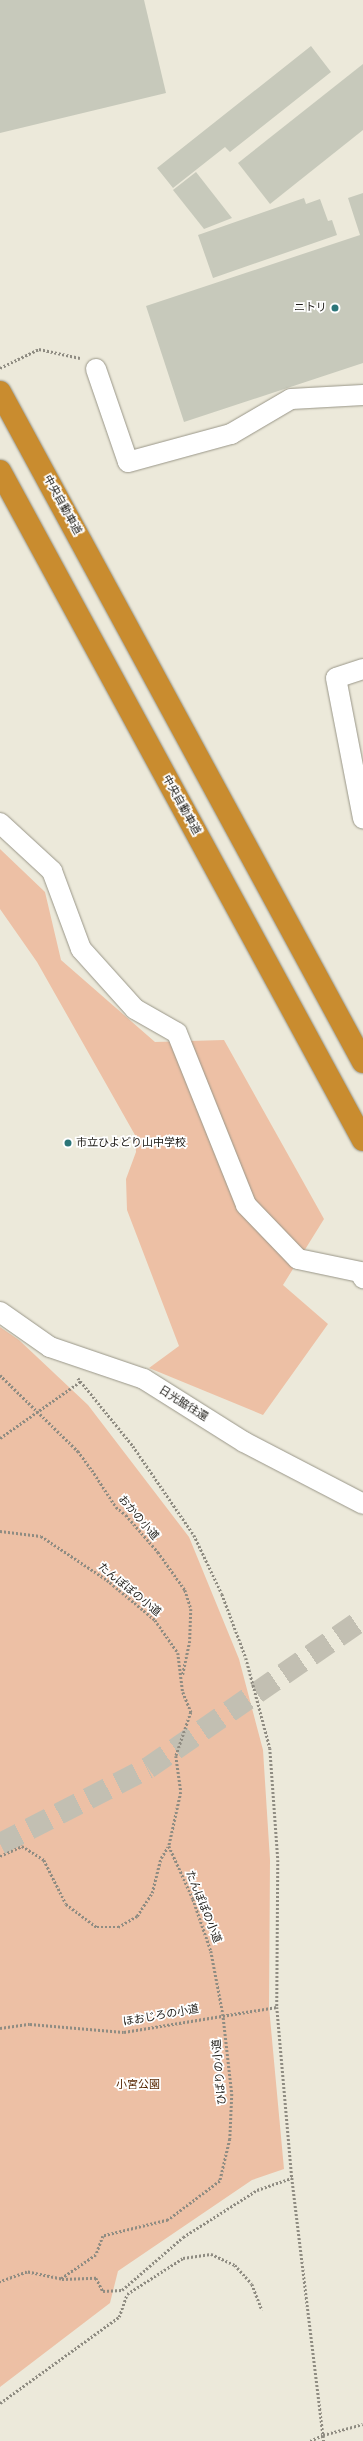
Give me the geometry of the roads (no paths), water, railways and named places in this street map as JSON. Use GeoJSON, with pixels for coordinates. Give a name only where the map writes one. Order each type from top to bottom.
{"type":"FeatureCollection","features":[{"type":"Feature","properties":{"kind":"highway","name":"中央自動車道"},"geometry":{"type":"LineString","coordinates":[[0,392],[363,1062]]}},
{"type":"Feature","properties":{"kind":"highway","name":"中央自動車道"},"geometry":{"type":"LineString","coordinates":[[0,471],[363,1140]]}},
{"type":"Feature","properties":{"kind":"street"},"geometry":{"type":"LineString","coordinates":[[96,369],[128,462],[232,434],[291,399],[363,395]]}},
{"type":"Feature","properties":{"kind":"street"},"geometry":{"type":"LineString","coordinates":[[363,669],[336,678],[363,818]]}},
{"type":"Feature","properties":{"kind":"street"},"geometry":{"type":"LineString","coordinates":[[0,823],[52,871],[81,949],[135,1009],[177,1033],[246,1205],[298,1259],[360,1272],[363,1278]]}},
{"type":"Feature","properties":{"kind":"street","name":"日光脇往還"},"geometry":{"type":"LineString","coordinates":[[0,1312],[50,1346],[144,1379],[244,1442],[363,1504]]}},
{"type":"Feature","properties":{"kind":"tunnel"},"geometry":{"type":"LineString","coordinates":[[0,1844],[148,1768],[363,1619]]}},
{"type":"Feature","properties":{"kind":"place","name":"ニトリ"},"geometry":{"type":"Point","coordinates":[335,308]}},
{"type":"Feature","properties":{"kind":"place","name":"市立ひよどり山中学校"},"geometry":{"type":"Point","coordinates":[68,1143]}},
{"type":"Feature","properties":{"kind":"park label","name":"小宮公園"},"geometry":{"type":"Point","coordinates":[138,2085]}}]}
